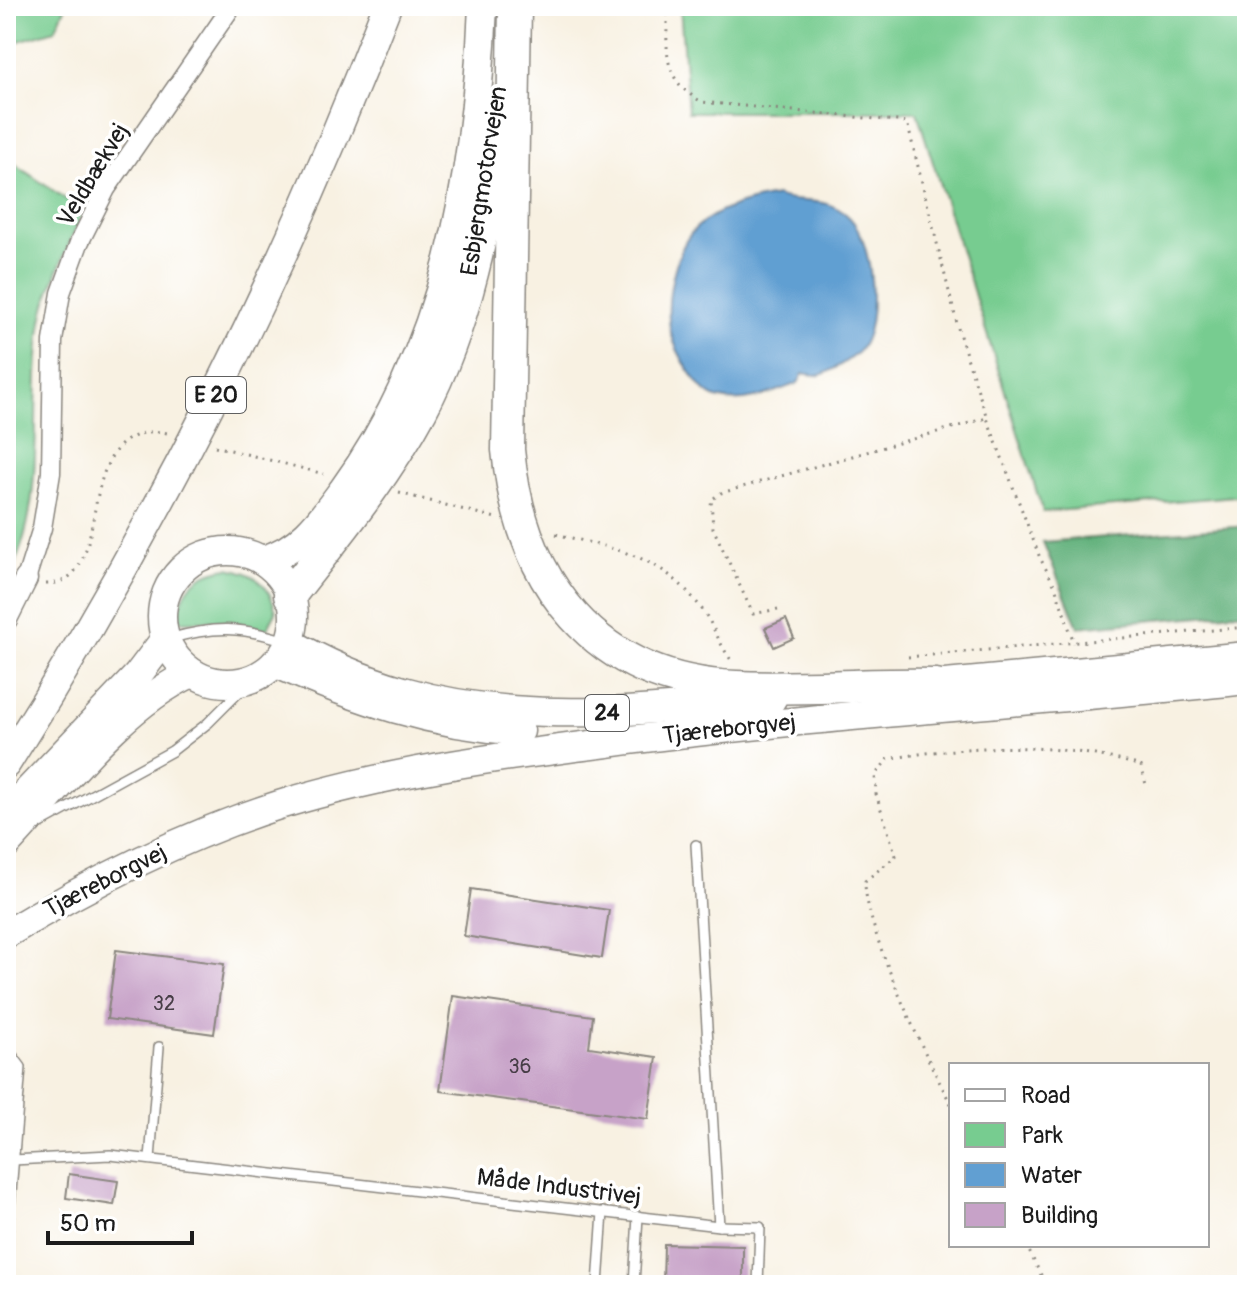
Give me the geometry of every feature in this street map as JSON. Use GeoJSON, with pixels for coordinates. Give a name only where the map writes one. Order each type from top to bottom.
{"type":"FeatureCollection","features":[{"type":"Feature","properties":{"kind":"highway","name":"E 20"},"geometry":{"type":"LineString","coordinates":[[6,764],[116,581],[231,366],[305,206],[387,6]]}},
{"type":"Feature","properties":{"kind":"highway","name":"Esbjergmotorvejen"},"geometry":{"type":"LineString","coordinates":[[262,560],[283,555],[305,536],[333,504],[357,470],[410,378],[449,270],[470,164],[483,6]]}},
{"type":"Feature","properties":{"kind":"highway","name":"Esbjergmotorvejen"},"geometry":{"type":"LineString","coordinates":[[290,595],[387,466],[422,407],[452,333],[472,270],[487,192],[496,133],[506,6]]}},
{"type":"Feature","properties":{"kind":"highway"},"geometry":{"type":"LineString","coordinates":[[515,6],[508,450],[518,516],[549,587],[603,643],[629,659],[673,675],[735,687],[936,685]]}},
{"type":"Feature","properties":{"kind":"highway"},"geometry":{"type":"LineString","coordinates":[[228,550],[262,560],[274,569],[290,595],[293,627],[272,661],[222,683],[192,673],[181,664],[165,639],[162,604],[179,571],[210,552],[228,550]]}},
{"type":"Feature","properties":{"kind":"highway"},"geometry":{"type":"LineString","coordinates":[[6,814],[137,676],[165,639]]}},
{"type":"Feature","properties":{"kind":"highway","name":"24"},"geometry":{"type":"LineString","coordinates":[[272,661],[325,662],[434,700],[556,715],[640,711],[1247,656]]}},
{"type":"Feature","properties":{"kind":"highway","name":"24"},"geometry":{"type":"LineString","coordinates":[[272,661],[353,697],[414,716],[475,727],[553,734],[685,732]]}},
{"type":"Feature","properties":{"kind":"highway"},"geometry":{"type":"LineString","coordinates":[[6,845],[121,724],[155,694],[192,673]]}},
{"type":"Feature","properties":{"kind":"highway","name":"Tjæreborgvej"},"geometry":{"type":"LineString","coordinates":[[6,934],[157,852],[215,828],[326,791],[458,762],[685,732],[1247,680]]}},
{"type":"Feature","properties":{"kind":"street","name":"Veldbækvej"},"geometry":{"type":"LineString","coordinates":[[26,579],[42,528],[51,473],[53,341],[61,293],[79,243],[106,189],[232,6]]}},
{"type":"Feature","properties":{"kind":"street"},"geometry":{"type":"LineString","coordinates":[[6,619],[26,579]]}},
{"type":"Feature","properties":{"kind":"lane"},"geometry":{"type":"LineString","coordinates":[[6,845],[172,751],[208,723],[272,661],[249,629],[206,628],[165,639]]}},
{"type":"Feature","properties":{"kind":"lane"},"geometry":{"type":"LineString","coordinates":[[696,845],[719,1226]]}},
{"type":"Feature","properties":{"kind":"lane"},"geometry":{"type":"LineString","coordinates":[[6,1047],[21,1067],[6,1255]]}},
{"type":"Feature","properties":{"kind":"lane"},"geometry":{"type":"LineString","coordinates":[[150,1159],[159,1047]]}},
{"type":"Feature","properties":{"kind":"lane","name":"Måde Industrivej"},"geometry":{"type":"LineString","coordinates":[[13,1160],[110,1155],[719,1226],[760,1227],[758,1285]]}},
{"type":"Feature","properties":{"kind":"lane"},"geometry":{"type":"LineString","coordinates":[[598,1285],[603,1212]]}},
{"type":"Feature","properties":{"kind":"lane"},"geometry":{"type":"LineString","coordinates":[[634,1285],[638,1216]]}},
{"type":"Feature","properties":{"kind":"path"},"geometry":{"type":"LineString","coordinates":[[667,6],[668,67],[683,92],[702,102],[907,122],[960,336],[987,418],[1040,558],[1060,599],[1074,643]]}},
{"type":"Feature","properties":{"kind":"path"},"geometry":{"type":"LineString","coordinates":[[778,609],[753,614],[713,528],[711,500],[721,493],[987,418]]}},
{"type":"Feature","properties":{"kind":"path"},"geometry":{"type":"LineString","coordinates":[[26,579],[57,584],[75,573],[88,544],[102,474],[111,454],[142,433],[171,434]]}},
{"type":"Feature","properties":{"kind":"path"},"geometry":{"type":"LineString","coordinates":[[212,445],[329,475]]}},
{"type":"Feature","properties":{"kind":"path"},"geometry":{"type":"LineString","coordinates":[[395,492],[499,519]]}},
{"type":"Feature","properties":{"kind":"path"},"geometry":{"type":"LineString","coordinates":[[544,532],[634,555],[662,567],[692,596],[729,658],[736,664]]}},
{"type":"Feature","properties":{"kind":"path"},"geometry":{"type":"LineString","coordinates":[[905,657],[1247,627]]}},
{"type":"Feature","properties":{"kind":"path"},"geometry":{"type":"LineString","coordinates":[[949,1100],[880,945],[865,898],[865,881],[896,856],[876,794],[875,775],[888,759],[949,748],[1045,748],[1113,757],[1141,766],[1147,788]]}},
{"type":"Feature","properties":{"kind":"path"},"geometry":{"type":"LineString","coordinates":[[1027,1247],[1046,1285]]}},
{"type":"Feature","properties":{"kind":"green space"},"geometry":{"type":"Polygon","coordinates":[[[6,6],[66,6],[55,30],[6,45],[6,6]]]}},
{"type":"Feature","properties":{"kind":"green space"},"geometry":{"type":"Polygon","coordinates":[[[680,6],[1247,6],[1247,495],[1043,512],[917,112],[688,112],[680,6]]]}},
{"type":"Feature","properties":{"kind":"green space"},"geometry":{"type":"Polygon","coordinates":[[[6,158],[83,211],[54,280],[42,321],[33,487],[20,552],[6,582],[6,158]]]}},
{"type":"Feature","properties":{"kind":"green space"},"geometry":{"type":"Polygon","coordinates":[[[1247,526],[1247,612],[1078,627],[1043,542],[1247,526]]]}},
{"type":"Feature","properties":{"kind":"green space"},"geometry":{"type":"Polygon","coordinates":[[[228,568],[260,581],[270,594],[276,612],[267,629],[229,621],[179,621],[182,600],[192,584],[207,574],[228,568]]]}},
{"type":"Feature","properties":{"kind":"water"},"geometry":{"type":"Polygon","coordinates":[[[777,196],[831,205],[850,218],[858,229],[869,263],[871,282],[871,320],[867,336],[854,355],[825,373],[803,374],[798,383],[750,399],[716,398],[698,384],[677,350],[672,335],[669,309],[674,270],[690,235],[706,220],[735,206],[777,196]]]}},
{"type":"Feature","properties":{"kind":"building"},"geometry":{"type":"Polygon","coordinates":[[[786,619],[794,638],[774,647],[765,628],[786,619]]]}},
{"type":"Feature","properties":{"kind":"building"},"geometry":{"type":"Polygon","coordinates":[[[471,889],[609,910],[602,958],[464,936],[471,889]]]}},
{"type":"Feature","properties":{"kind":"building"},"geometry":{"type":"Polygon","coordinates":[[[116,950],[224,964],[214,1034],[107,1019],[116,950]]]}},
{"type":"Feature","properties":{"kind":"building"},"geometry":{"type":"Polygon","coordinates":[[[453,996],[593,1016],[589,1047],[657,1057],[648,1119],[440,1091],[453,996]]]}},
{"type":"Feature","properties":{"kind":"building"},"geometry":{"type":"Polygon","coordinates":[[[69,1174],[118,1181],[114,1205],[66,1198],[69,1174]]]}},
{"type":"Feature","properties":{"kind":"building"},"geometry":{"type":"Polygon","coordinates":[[[664,1244],[743,1246],[743,1285],[663,1285],[664,1244]]]}}]}
